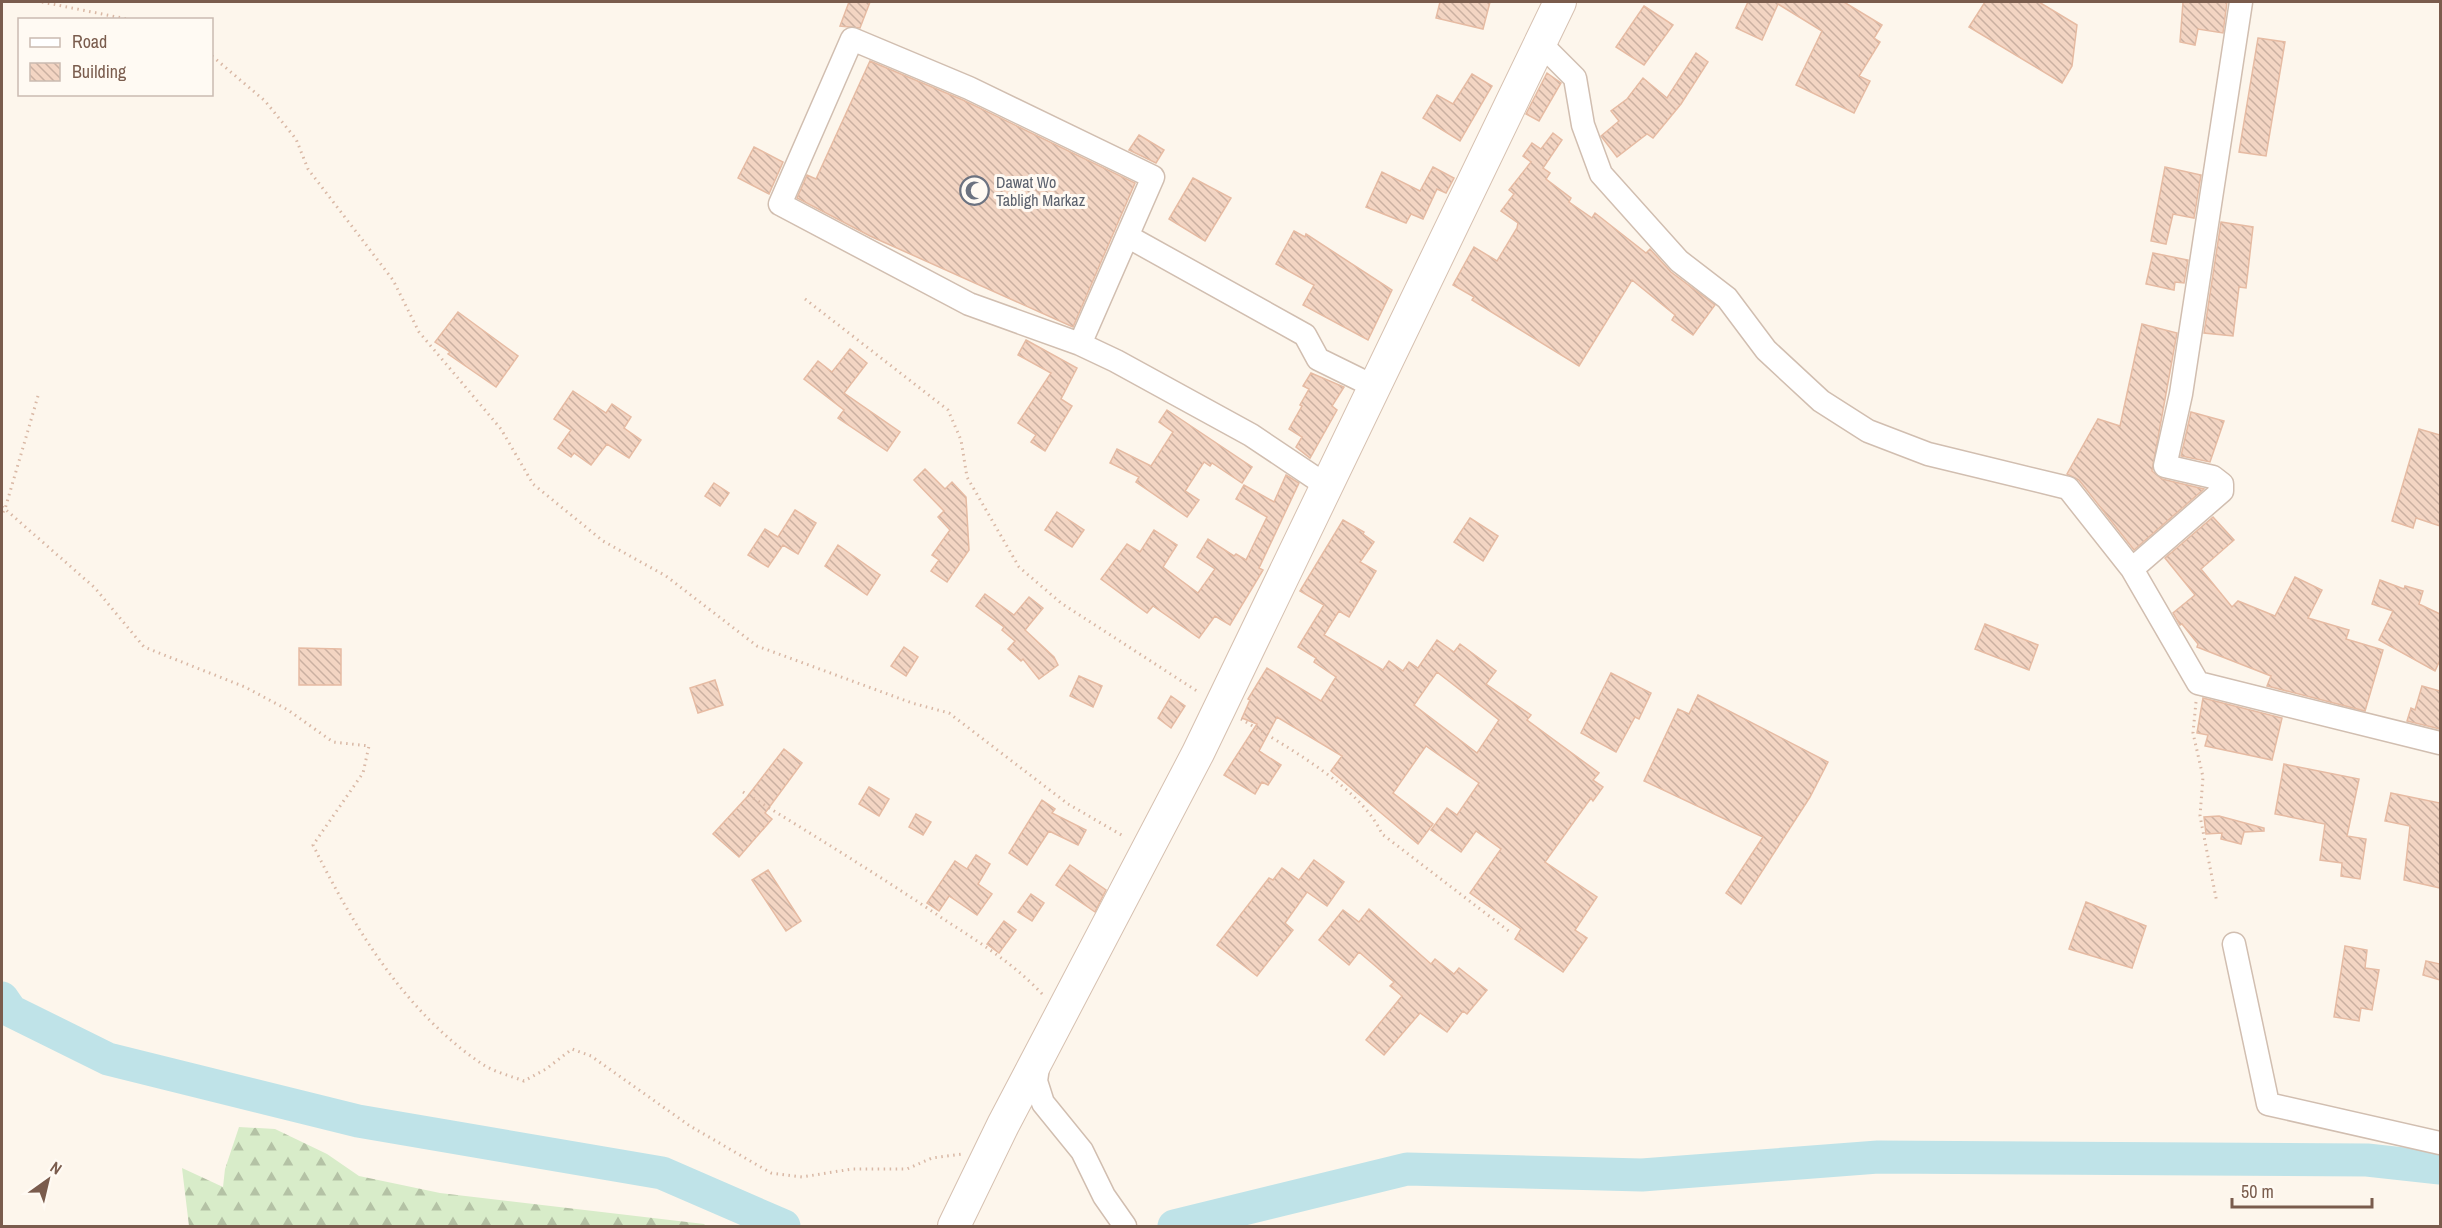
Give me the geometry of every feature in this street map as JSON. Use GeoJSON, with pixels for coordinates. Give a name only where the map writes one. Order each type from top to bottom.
{"type":"FeatureCollection","features":[{"type":"Feature","properties":{"kind":"main road"},"geometry":{"type":"LineString","coordinates":[[954,1227],[1003,1125],[1221,706],[1560,2]]}},
{"type":"Feature","properties":{"kind":"street"},"geometry":{"type":"LineString","coordinates":[[2133,568],[2222,491],[2222,484],[2213,477],[2165,466],[2181,394],[2241,2]]}},
{"type":"Feature","properties":{"kind":"street"},"geometry":{"type":"LineString","coordinates":[[1080,344],[1153,177],[969,88],[852,39],[780,204],[969,304],[1080,344],[1251,435],[1327,486]]}},
{"type":"Feature","properties":{"kind":"street"},"geometry":{"type":"LineString","coordinates":[[1540,43],[1575,78],[1583,125],[1601,174],[1679,261],[1727,298],[1766,350],[1821,401],[1868,431],[1929,454],[2068,488],[2133,568],[2198,683],[2440,743]]}},
{"type":"Feature","properties":{"kind":"street"},"geometry":{"type":"LineString","coordinates":[[1127,236],[1305,335],[1318,359],[1375,387]]}},
{"type":"Feature","properties":{"kind":"street"},"geometry":{"type":"LineString","coordinates":[[2234,944],[2268,1104],[2440,1143]]}},
{"type":"Feature","properties":{"kind":"street"},"geometry":{"type":"LineString","coordinates":[[1040,1053],[1036,1081],[1042,1103],[1082,1150],[1104,1196],[1125,1227]]}},
{"type":"Feature","properties":{"kind":"path"},"geometry":{"type":"LineString","coordinates":[[42,2],[73,6],[124,18]]}},
{"type":"Feature","properties":{"kind":"path"},"geometry":{"type":"LineString","coordinates":[[213,57],[265,101],[296,139],[308,169],[393,280],[419,332],[501,429],[533,484],[603,541],[666,576],[757,646],[912,703],[949,713],[1068,804],[1148,850]]}},
{"type":"Feature","properties":{"kind":"path"},"geometry":{"type":"LineString","coordinates":[[805,299],[948,410],[961,440],[967,477],[1019,567],[1061,603],[1316,765],[1374,817],[1382,834],[1510,932]]}},
{"type":"Feature","properties":{"kind":"path"},"geometry":{"type":"LineString","coordinates":[[2,514],[38,396]]}},
{"type":"Feature","properties":{"kind":"path"},"geometry":{"type":"LineString","coordinates":[[3,508],[95,588],[144,647],[246,687],[288,710],[333,742],[369,746],[363,773],[313,845],[334,888],[369,943],[402,987],[432,1025],[484,1065],[524,1081],[546,1069],[572,1049],[591,1056],[690,1126],[771,1173],[802,1177],[852,1169],[907,1169],[932,1158],[964,1154],[969,1147]]}},
{"type":"Feature","properties":{"kind":"path"},"geometry":{"type":"LineString","coordinates":[[2198,683],[2193,733],[2203,777],[2200,816],[2217,903]]}},
{"type":"Feature","properties":{"kind":"path"},"geometry":{"type":"LineString","coordinates":[[743,792],[873,872],[976,940],[1029,980],[1061,1014]]}},
{"type":"Feature","properties":{"kind":"green space"},"geometry":{"type":"Polygon","coordinates":[[[239,1127],[275,1129],[327,1154],[359,1176],[440,1193],[706,1226],[189,1226],[182,1168],[223,1187],[225,1169],[239,1127]]]}},
{"type":"Feature","properties":{"kind":"building"},"geometry":{"type":"Polygon","coordinates":[[[849,2],[870,2],[860,28],[840,26],[849,2]]]}},
{"type":"Feature","properties":{"kind":"building"},"geometry":{"type":"Polygon","coordinates":[[[1440,2],[1490,2],[1483,29],[1436,18],[1440,2]]]}},
{"type":"Feature","properties":{"kind":"building"},"geometry":{"type":"Polygon","coordinates":[[[1748,2],[1844,2],[1882,25],[1874,38],[1880,42],[1859,76],[1870,81],[1854,113],[1796,85],[1822,31],[1778,4],[1762,40],[1736,28],[1748,2]]]}},
{"type":"Feature","properties":{"kind":"building"},"geometry":{"type":"Polygon","coordinates":[[[1985,2],[2039,2],[2077,25],[2072,66],[2062,83],[1969,27],[1985,2]]]}},
{"type":"Feature","properties":{"kind":"building"},"geometry":{"type":"Polygon","coordinates":[[[2183,2],[2227,2],[2223,33],[2198,29],[2195,45],[2180,42],[2183,2]]]}},
{"type":"Feature","properties":{"kind":"building"},"geometry":{"type":"Polygon","coordinates":[[[1644,6],[1673,25],[1644,65],[1616,47],[1644,6]]]}},
{"type":"Feature","properties":{"kind":"building"},"geometry":{"type":"Polygon","coordinates":[[[2258,38],[2285,42],[2266,156],[2239,152],[2258,38]]]}},
{"type":"Feature","properties":{"kind":"building"},"geometry":{"type":"Polygon","coordinates":[[[1696,53],[1708,62],[1681,104],[1653,138],[1647,134],[1617,157],[1601,136],[1619,121],[1611,111],[1627,99],[1643,78],[1667,98],[1696,53]]]}},
{"type":"Feature","properties":{"kind":"building","name":"Dawat Wo Tabligh Markaz"},"geometry":{"type":"Polygon","coordinates":[[[870,61],[963,100],[1135,183],[1073,327],[870,236],[797,198],[807,175],[816,179],[870,61]]]}},
{"type":"Feature","properties":{"kind":"building"},"geometry":{"type":"Polygon","coordinates":[[[1547,73],[1561,83],[1539,121],[1526,114],[1547,73]]]}},
{"type":"Feature","properties":{"kind":"building"},"geometry":{"type":"Polygon","coordinates":[[[1472,74],[1492,86],[1460,141],[1423,118],[1437,95],[1453,104],[1472,74]]]}},
{"type":"Feature","properties":{"kind":"building"},"geometry":{"type":"Polygon","coordinates":[[[1553,133],[1562,140],[1543,168],[1550,173],[1546,179],[1571,198],[1569,202],[1592,218],[1595,213],[1646,253],[1650,249],[1671,272],[1715,305],[1693,335],[1672,320],[1675,315],[1632,280],[1579,366],[1472,300],[1474,297],[1453,285],[1474,247],[1497,261],[1517,228],[1518,223],[1501,211],[1514,194],[1509,190],[1531,162],[1523,156],[1532,143],[1541,149],[1553,133]]]}},
{"type":"Feature","properties":{"kind":"building"},"geometry":{"type":"Polygon","coordinates":[[[1139,135],[1164,150],[1156,163],[1129,150],[1139,135]]]}},
{"type":"Feature","properties":{"kind":"building"},"geometry":{"type":"Polygon","coordinates":[[[754,147],[783,162],[769,194],[738,178],[754,147]]]}},
{"type":"Feature","properties":{"kind":"building"},"geometry":{"type":"Polygon","coordinates":[[[1433,167],[1454,178],[1446,193],[1437,189],[1423,219],[1411,214],[1406,223],[1366,207],[1382,172],[1420,191],[1433,167]]]}},
{"type":"Feature","properties":{"kind":"building"},"geometry":{"type":"Polygon","coordinates":[[[2165,167],[2201,175],[2194,218],[2173,214],[2166,244],[2151,241],[2165,167]]]}},
{"type":"Feature","properties":{"kind":"building"},"geometry":{"type":"Polygon","coordinates":[[[1193,178],[1231,198],[1205,241],[1169,219],[1193,178]]]}},
{"type":"Feature","properties":{"kind":"building"},"geometry":{"type":"Polygon","coordinates":[[[2221,222],[2253,227],[2246,288],[2239,287],[2233,336],[2204,333],[2221,222]]]}},
{"type":"Feature","properties":{"kind":"building"},"geometry":{"type":"Polygon","coordinates":[[[1294,231],[1305,237],[1306,234],[1392,290],[1368,340],[1303,305],[1314,285],[1276,264],[1294,231]]]}},
{"type":"Feature","properties":{"kind":"building"},"geometry":{"type":"Polygon","coordinates":[[[2153,253],[2188,260],[2184,283],[2175,282],[2174,290],[2146,284],[2153,253]]]}},
{"type":"Feature","properties":{"kind":"building"},"geometry":{"type":"Polygon","coordinates":[[[458,312],[518,356],[496,387],[448,354],[450,352],[435,342],[458,312]]]}},
{"type":"Feature","properties":{"kind":"building"},"geometry":{"type":"Polygon","coordinates":[[[2142,324],[2177,333],[2152,471],[2162,479],[2204,489],[2134,550],[2079,480],[2067,474],[2098,419],[2120,426],[2142,324]]]}},
{"type":"Feature","properties":{"kind":"building"},"geometry":{"type":"Polygon","coordinates":[[[1026,340],[1077,368],[1061,399],[1072,406],[1045,451],[1031,442],[1036,435],[1018,423],[1051,373],[1018,355],[1026,340]]]}},
{"type":"Feature","properties":{"kind":"building"},"geometry":{"type":"Polygon","coordinates":[[[850,349],[867,363],[844,393],[900,432],[887,451],[838,418],[844,410],[804,379],[818,361],[832,372],[850,349]]]}},
{"type":"Feature","properties":{"kind":"building"},"geometry":{"type":"Polygon","coordinates":[[[1311,373],[1344,387],[1332,406],[1337,410],[1310,458],[1296,447],[1302,437],[1289,429],[1309,389],[1303,386],[1311,373]]]}},
{"type":"Feature","properties":{"kind":"building"},"geometry":{"type":"Polygon","coordinates":[[[573,391],[606,413],[612,404],[631,417],[624,428],[641,440],[629,458],[607,444],[591,465],[574,453],[571,457],[558,448],[571,430],[554,419],[573,391]]]}},
{"type":"Feature","properties":{"kind":"building"},"geometry":{"type":"Polygon","coordinates":[[[1167,410],[1252,467],[1242,483],[1212,463],[1210,466],[1204,462],[1185,491],[1199,500],[1187,517],[1136,482],[1139,477],[1110,463],[1117,449],[1151,466],[1173,432],[1159,422],[1167,410]]]}},
{"type":"Feature","properties":{"kind":"building"},"geometry":{"type":"Polygon","coordinates":[[[2191,412],[2224,421],[2210,462],[2181,456],[2191,412]]]}},
{"type":"Feature","properties":{"kind":"building"},"geometry":{"type":"Polygon","coordinates":[[[2419,429],[2440,435],[2440,526],[2416,518],[2413,528],[2392,521],[2419,429]]]}},
{"type":"Feature","properties":{"kind":"building"},"geometry":{"type":"Polygon","coordinates":[[[925,469],[945,489],[952,482],[966,497],[969,550],[947,582],[931,571],[939,560],[932,555],[950,530],[938,517],[944,511],[914,480],[925,469]]]}},
{"type":"Feature","properties":{"kind":"building"},"geometry":{"type":"Polygon","coordinates":[[[1286,475],[1299,483],[1259,568],[1263,570],[1230,625],[1215,616],[1199,638],[1153,606],[1147,613],[1101,579],[1127,544],[1140,552],[1154,530],[1177,545],[1163,567],[1198,593],[1215,569],[1197,557],[1208,539],[1234,556],[1236,554],[1246,560],[1267,517],[1236,499],[1244,485],[1274,502],[1286,475]]]}},
{"type":"Feature","properties":{"kind":"building"},"geometry":{"type":"Polygon","coordinates":[[[714,483],[729,493],[720,506],[705,496],[714,483]]]}},
{"type":"Feature","properties":{"kind":"building"},"geometry":{"type":"Polygon","coordinates":[[[795,510],[816,523],[798,554],[783,545],[768,567],[748,555],[765,529],[778,537],[795,510]]]}},
{"type":"Feature","properties":{"kind":"building"},"geometry":{"type":"Polygon","coordinates":[[[1057,512],[1084,530],[1072,547],[1045,530],[1057,512]]]}},
{"type":"Feature","properties":{"kind":"building"},"geometry":{"type":"Polygon","coordinates":[[[2213,517],[2234,540],[2201,569],[2232,607],[2238,601],[2275,616],[2295,577],[2322,590],[2308,618],[2349,630],[2346,639],[2383,650],[2365,711],[2267,686],[2271,676],[2197,647],[2198,644],[2182,624],[2180,625],[2173,613],[2195,595],[2165,558],[2213,517]]]}},
{"type":"Feature","properties":{"kind":"building"},"geometry":{"type":"Polygon","coordinates":[[[1470,518],[1498,536],[1483,561],[1454,542],[1470,518]]]}},
{"type":"Feature","properties":{"kind":"building"},"geometry":{"type":"Polygon","coordinates":[[[1343,520],[1364,532],[1363,534],[1374,542],[1360,562],[1376,571],[1349,617],[1339,611],[1324,635],[1383,670],[1389,661],[1403,671],[1409,662],[1418,668],[1437,640],[1454,652],[1460,644],[1496,671],[1486,684],[1531,715],[1527,720],[1599,773],[1593,780],[1603,787],[1593,801],[1591,798],[1545,862],[1597,897],[1575,930],[1587,938],[1563,972],[1515,939],[1521,929],[1470,893],[1501,849],[1476,831],[1461,852],[1431,830],[1447,808],[1457,815],[1479,783],[1426,746],[1393,793],[1433,824],[1418,844],[1331,771],[1342,756],[1277,717],[1259,751],[1281,765],[1268,785],[1262,782],[1255,794],[1224,775],[1257,724],[1242,718],[1250,700],[1248,699],[1267,668],[1321,701],[1336,677],[1314,662],[1316,658],[1298,647],[1324,605],[1300,591],[1343,520]],[[1437,672],[1414,705],[1477,753],[1499,720],[1437,672]]]}},
{"type":"Feature","properties":{"kind":"building"},"geometry":{"type":"Polygon","coordinates":[[[838,545],[880,575],[867,595],[825,566],[838,545]]]}},
{"type":"Feature","properties":{"kind":"building"},"geometry":{"type":"Polygon","coordinates":[[[2380,580],[2404,589],[2405,586],[2423,591],[2419,604],[2440,614],[2440,660],[2435,671],[2379,640],[2393,611],[2372,604],[2380,580]]]}},
{"type":"Feature","properties":{"kind":"building"},"geometry":{"type":"Polygon","coordinates":[[[985,594],[1014,615],[1029,597],[1043,608],[1025,630],[1054,657],[1058,665],[1039,679],[1023,659],[1021,661],[1008,649],[1015,641],[1002,630],[1004,627],[976,606],[985,594]]]}},
{"type":"Feature","properties":{"kind":"building"},"geometry":{"type":"Polygon","coordinates":[[[1985,624],[2038,645],[2029,670],[1975,649],[1985,624]]]}},
{"type":"Feature","properties":{"kind":"building"},"geometry":{"type":"Polygon","coordinates":[[[904,647],[918,657],[906,676],[891,666],[904,647]]]}},
{"type":"Feature","properties":{"kind":"building"},"geometry":{"type":"Polygon","coordinates":[[[299,648],[341,649],[341,685],[299,685],[299,648]]]}},
{"type":"Feature","properties":{"kind":"building"},"geometry":{"type":"Polygon","coordinates":[[[1611,673],[1651,693],[1639,719],[1635,717],[1616,752],[1581,733],[1611,673]]]}},
{"type":"Feature","properties":{"kind":"building"},"geometry":{"type":"Polygon","coordinates":[[[1079,676],[1102,686],[1093,707],[1070,696],[1079,676]]]}},
{"type":"Feature","properties":{"kind":"building"},"geometry":{"type":"Polygon","coordinates":[[[715,680],[723,705],[698,713],[690,688],[715,680]]]}},
{"type":"Feature","properties":{"kind":"building"},"geometry":{"type":"Polygon","coordinates":[[[2422,686],[2440,691],[2440,729],[2407,721],[2411,708],[2415,710],[2422,686]]]}},
{"type":"Feature","properties":{"kind":"building"},"geometry":{"type":"Polygon","coordinates":[[[1698,695],[1828,762],[1810,797],[1741,904],[1726,893],[1763,837],[1644,781],[1678,709],[1689,714],[1698,695]]]}},
{"type":"Feature","properties":{"kind":"building"},"geometry":{"type":"Polygon","coordinates":[[[1171,696],[1185,706],[1171,728],[1158,718],[1171,696]]]}},
{"type":"Feature","properties":{"kind":"building"},"geometry":{"type":"Polygon","coordinates":[[[2203,698],[2282,718],[2272,760],[2205,746],[2208,735],[2197,733],[2203,698]]]}},
{"type":"Feature","properties":{"kind":"building"},"geometry":{"type":"Polygon","coordinates":[[[784,749],[802,763],[765,813],[772,819],[739,857],[713,834],[747,797],[784,749]]]}},
{"type":"Feature","properties":{"kind":"building"},"geometry":{"type":"Polygon","coordinates":[[[2284,764],[2359,779],[2347,836],[2366,839],[2360,879],[2341,876],[2342,863],[2320,860],[2325,824],[2275,814],[2284,764]]]}},
{"type":"Feature","properties":{"kind":"building"},"geometry":{"type":"Polygon","coordinates":[[[869,787],[889,799],[879,816],[859,804],[869,787]]]}},
{"type":"Feature","properties":{"kind":"building"},"geometry":{"type":"Polygon","coordinates":[[[2391,793],[2440,803],[2440,888],[2404,880],[2410,826],[2385,821],[2391,793]]]}},
{"type":"Feature","properties":{"kind":"building"},"geometry":{"type":"Polygon","coordinates":[[[1042,800],[1055,809],[1052,813],[1086,830],[1078,845],[1049,831],[1027,865],[1009,853],[1042,800]]]}},
{"type":"Feature","properties":{"kind":"building"},"geometry":{"type":"Polygon","coordinates":[[[916,814],[931,822],[923,835],[909,827],[916,814]]]}},
{"type":"Feature","properties":{"kind":"building"},"geometry":{"type":"Polygon","coordinates":[[[2219,816],[2264,828],[2264,831],[2244,832],[2241,844],[2221,839],[2222,833],[2206,834],[2204,817],[2219,816]]]}},
{"type":"Feature","properties":{"kind":"building"},"geometry":{"type":"Polygon","coordinates":[[[976,855],[990,864],[978,884],[992,894],[977,915],[949,896],[939,911],[927,903],[955,861],[967,869],[976,855]]]}},
{"type":"Feature","properties":{"kind":"building"},"geometry":{"type":"Polygon","coordinates":[[[1314,860],[1344,882],[1327,906],[1307,892],[1285,923],[1293,930],[1257,976],[1217,945],[1269,878],[1273,880],[1282,868],[1299,880],[1314,860]]]}},
{"type":"Feature","properties":{"kind":"building"},"geometry":{"type":"Polygon","coordinates":[[[1070,865],[1106,890],[1095,912],[1056,885],[1070,865]]]}},
{"type":"Feature","properties":{"kind":"building"},"geometry":{"type":"Polygon","coordinates":[[[768,870],[801,921],[786,931],[752,880],[768,870]]]}},
{"type":"Feature","properties":{"kind":"building"},"geometry":{"type":"Polygon","coordinates":[[[1031,894],[1044,903],[1032,921],[1018,912],[1031,894]]]}},
{"type":"Feature","properties":{"kind":"building"},"geometry":{"type":"Polygon","coordinates":[[[2086,902],[2146,926],[2132,968],[2069,949],[2086,902]]]}},
{"type":"Feature","properties":{"kind":"building"},"geometry":{"type":"Polygon","coordinates":[[[1369,909],[1431,964],[1435,959],[1454,974],[1459,968],[1487,990],[1467,1014],[1463,1011],[1447,1032],[1420,1013],[1384,1055],[1366,1040],[1402,996],[1390,986],[1394,982],[1359,952],[1349,965],[1319,940],[1343,910],[1359,922],[1369,909]]]}},
{"type":"Feature","properties":{"kind":"building"},"geometry":{"type":"Polygon","coordinates":[[[1004,921],[1016,930],[999,953],[987,944],[1004,921]]]}},
{"type":"Feature","properties":{"kind":"building"},"geometry":{"type":"Polygon","coordinates":[[[2345,946],[2367,950],[2365,968],[2379,970],[2372,1010],[2361,1008],[2359,1021],[2334,1017],[2345,946]]]}},
{"type":"Feature","properties":{"kind":"building"},"geometry":{"type":"Polygon","coordinates":[[[2426,961],[2440,964],[2440,980],[2423,975],[2426,961]]]}},
{"type":"Feature","properties":{"kind":"waterway"},"geometry":{"type":"LineString","coordinates":[[2,998],[11,1011],[108,1059],[358,1121],[662,1173],[784,1226]]}},
{"type":"Feature","properties":{"kind":"waterway"},"geometry":{"type":"LineString","coordinates":[[1174,1226],[1407,1169],[1642,1175],[1878,1157],[2367,1160],[2440,1168]]}},
{"type":"Feature","properties":{"kind":"place","name":"Dawat Wo Tabligh Markaz"},"geometry":{"type":"Point","coordinates":[975,191]}}]}
